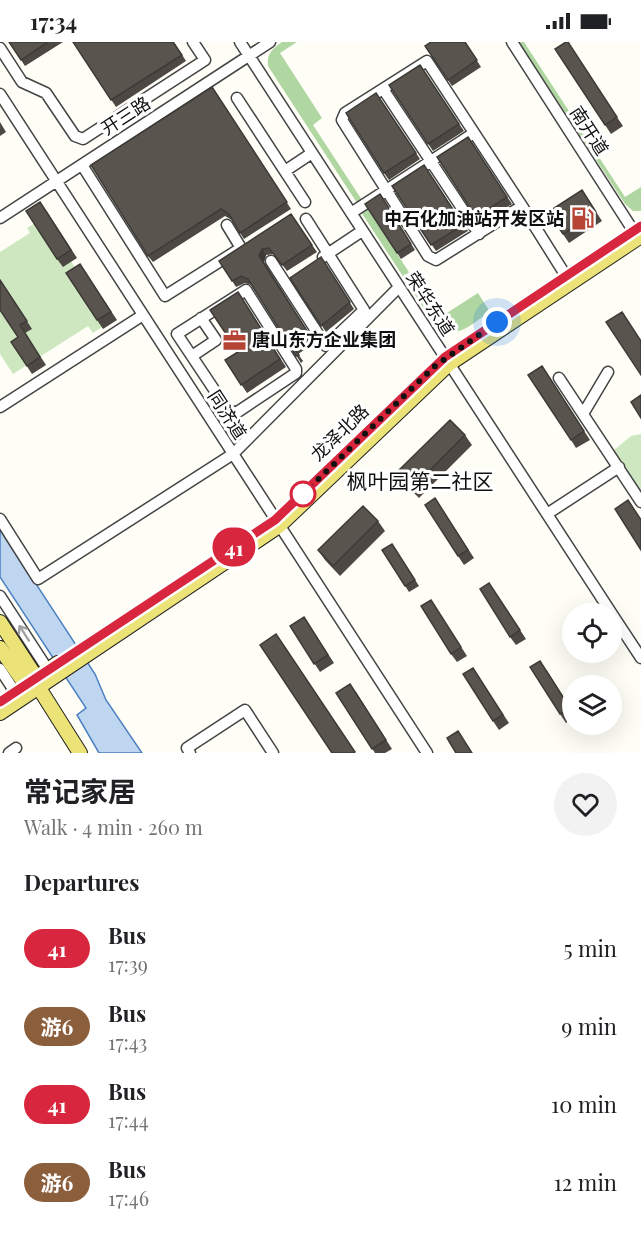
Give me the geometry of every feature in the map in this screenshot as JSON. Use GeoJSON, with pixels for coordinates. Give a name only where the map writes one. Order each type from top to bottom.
{"type":"FeatureCollection","features":[{"type":"Feature","properties":{"kind":"main road","name":"龙泽北路"},"geometry":{"type":"LineString","coordinates":[[0,702],[85,651],[277,523],[447,360],[566,276],[638,233]]}},
{"type":"Feature","properties":{"kind":"main road","name":"龙泽北路"},"geometry":{"type":"LineString","coordinates":[[447,360],[638,233]]}},
{"type":"Feature","properties":{"kind":"main road"},"geometry":{"type":"LineString","coordinates":[[0,622],[39,680],[80,753]]}},
{"type":"Feature","properties":{"kind":"main road"},"geometry":{"type":"LineString","coordinates":[[0,648],[39,680],[70,753]]}},
{"type":"Feature","properties":{"kind":"main road","name":"龙泽北路"},"geometry":{"type":"LineString","coordinates":[[0,713],[39,680]]}},
{"type":"Feature","properties":{"kind":"street"},"geometry":{"type":"LineString","coordinates":[[0,48],[22,82],[46,93],[75,136],[83,139],[205,60],[194,42]]}},
{"type":"Feature","properties":{"kind":"street","name":"荣华东道"},"geometry":{"type":"LineString","coordinates":[[240,42],[605,603]]}},
{"type":"Feature","properties":{"kind":"street","name":"开三路"},"geometry":{"type":"LineString","coordinates":[[0,218],[270,42]]}},
{"type":"Feature","properties":{"kind":"street","name":"南开道"},"geometry":{"type":"LineString","coordinates":[[512,42],[638,233]]}},
{"type":"Feature","properties":{"kind":"street"},"geometry":{"type":"LineString","coordinates":[[522,206],[441,259],[432,260],[342,120],[345,113],[427,61],[522,206],[566,276]]}},
{"type":"Feature","properties":{"kind":"street"},"geometry":{"type":"LineString","coordinates":[[383,89],[478,234]]}},
{"type":"Feature","properties":{"kind":"street","name":"同济道"},"geometry":{"type":"LineString","coordinates":[[0,94],[427,753]]}},
{"type":"Feature","properties":{"kind":"street"},"geometry":{"type":"LineString","coordinates":[[237,98],[305,202]]}},
{"type":"Feature","properties":{"kind":"street"},"geometry":{"type":"LineString","coordinates":[[351,213],[474,133]]}},
{"type":"Feature","properties":{"kind":"street"},"geometry":{"type":"LineString","coordinates":[[285,171],[312,153]]}},
{"type":"Feature","properties":{"kind":"street"},"geometry":{"type":"LineString","coordinates":[[81,165],[165,296],[241,248],[227,225]]}},
{"type":"Feature","properties":{"kind":"street"},"geometry":{"type":"LineString","coordinates":[[271,261],[289,280],[326,346],[364,310],[306,219]]}},
{"type":"Feature","properties":{"kind":"street"},"geometry":{"type":"LineString","coordinates":[[310,265],[362,231]]}},
{"type":"Feature","properties":{"kind":"street"},"geometry":{"type":"LineString","coordinates":[[0,519],[38,579],[233,454],[399,287]]}},
{"type":"Feature","properties":{"kind":"street"},"geometry":{"type":"LineString","coordinates":[[246,290],[296,369],[296,373],[236,413],[227,409],[177,334],[201,318],[246,290]]}},
{"type":"Feature","properties":{"kind":"street"},"geometry":{"type":"LineString","coordinates":[[1,403],[143,315]]}},
{"type":"Feature","properties":{"kind":"street"},"geometry":{"type":"LineString","coordinates":[[192,356],[216,340],[201,318]]}},
{"type":"Feature","properties":{"kind":"street"},"geometry":{"type":"LineString","coordinates":[[185,380],[201,370]]}},
{"type":"Feature","properties":{"kind":"street"},"geometry":{"type":"LineString","coordinates":[[583,414],[608,372]]}},
{"type":"Feature","properties":{"kind":"street"},"geometry":{"type":"LineString","coordinates":[[560,378],[641,502]]}},
{"type":"Feature","properties":{"kind":"street"},"geometry":{"type":"LineString","coordinates":[[547,514],[619,467]]}},
{"type":"Feature","properties":{"kind":"street"},"geometry":{"type":"LineString","coordinates":[[0,596],[39,680]]}},
{"type":"Feature","properties":{"kind":"street","name":"荣华东道"},"geometry":{"type":"LineString","coordinates":[[622,629],[641,658]]}},
{"type":"Feature","properties":{"kind":"street"},"geometry":{"type":"LineString","coordinates":[[0,669],[39,680]]}},
{"type":"Feature","properties":{"kind":"street"},"geometry":{"type":"LineString","coordinates":[[190,753],[187,748],[245,710],[273,753]]}},
{"type":"Feature","properties":{"kind":"green space"},"geometry":{"type":"Polygon","coordinates":[[[282,42],[297,42],[280,53],[322,118],[313,125],[362,200],[357,203],[268,66],[271,52],[282,42]]]}},
{"type":"Feature","properties":{"kind":"green space"},"geometry":{"type":"Polygon","coordinates":[[[519,42],[524,42],[625,197],[641,187],[641,211],[633,211],[625,204],[519,42]]]}},
{"type":"Feature","properties":{"kind":"green space"},"geometry":{"type":"Polygon","coordinates":[[[367,208],[439,318],[478,293],[490,312],[463,330],[456,332],[449,332],[434,324],[361,212],[367,208]]]}},
{"type":"Feature","properties":{"kind":"green space"},"geometry":{"type":"Polygon","coordinates":[[[43,218],[110,322],[93,333],[88,326],[13,374],[0,354],[0,252],[30,233],[27,228],[43,218]]]}},
{"type":"Feature","properties":{"kind":"green space"},"geometry":{"type":"Polygon","coordinates":[[[641,434],[641,494],[614,450],[631,436],[641,434]]]}},
{"type":"Feature","properties":{"kind":"water"},"geometry":{"type":"Polygon","coordinates":[[[0,529],[95,674],[106,700],[142,753],[99,753],[77,715],[86,708],[0,577],[0,529]]]}},
{"type":"Feature","properties":{"kind":"building"},"geometry":{"type":"Polygon","coordinates":[[[9,42],[48,42],[21,60],[9,42]]]}},
{"type":"Feature","properties":{"kind":"building"},"geometry":{"type":"Polygon","coordinates":[[[73,42],[173,42],[182,55],[111,100],[73,42]]]}},
{"type":"Feature","properties":{"kind":"building"},"geometry":{"type":"Polygon","coordinates":[[[431,42],[465,42],[477,60],[448,80],[425,46],[431,42]]]}},
{"type":"Feature","properties":{"kind":"building"},"geometry":{"type":"Polygon","coordinates":[[[566,42],[617,117],[605,125],[555,49],[566,42]]]}},
{"type":"Feature","properties":{"kind":"building"},"geometry":{"type":"Polygon","coordinates":[[[420,65],[459,124],[428,144],[389,85],[420,65]]]}},
{"type":"Feature","properties":{"kind":"building"},"geometry":{"type":"Polygon","coordinates":[[[212,87],[287,202],[240,233],[229,214],[221,209],[148,256],[91,165],[212,87]]]}},
{"type":"Feature","properties":{"kind":"building"},"geometry":{"type":"Polygon","coordinates":[[[376,93],[416,153],[384,173],[346,113],[376,93]]]}},
{"type":"Feature","properties":{"kind":"building"},"geometry":{"type":"Polygon","coordinates":[[[468,137],[507,197],[476,217],[437,157],[468,137]]]}},
{"type":"Feature","properties":{"kind":"building"},"geometry":{"type":"Polygon","coordinates":[[[424,165],[463,225],[431,245],[392,186],[424,165]]]}},
{"type":"Feature","properties":{"kind":"building"},"geometry":{"type":"Polygon","coordinates":[[[582,190],[596,212],[563,234],[548,212],[582,190]]]}},
{"type":"Feature","properties":{"kind":"building"},"geometry":{"type":"Polygon","coordinates":[[[380,194],[411,244],[397,253],[365,204],[380,194]]]}},
{"type":"Feature","properties":{"kind":"building"},"geometry":{"type":"Polygon","coordinates":[[[40,202],[71,250],[57,259],[26,211],[40,202]]]}},
{"type":"Feature","properties":{"kind":"building"},"geometry":{"type":"Polygon","coordinates":[[[291,214],[312,245],[282,265],[269,248],[262,249],[259,256],[311,337],[294,348],[299,355],[296,356],[248,279],[241,276],[232,281],[219,261],[291,214]]]}},
{"type":"Feature","properties":{"kind":"building"},"geometry":{"type":"Polygon","coordinates":[[[321,257],[350,302],[321,326],[290,278],[321,257]]]}},
{"type":"Feature","properties":{"kind":"building"},"geometry":{"type":"Polygon","coordinates":[[[80,264],[111,312],[97,320],[66,273],[80,264]]]}},
{"type":"Feature","properties":{"kind":"building"},"geometry":{"type":"Polygon","coordinates":[[[0,280],[27,321],[20,325],[40,357],[27,366],[11,342],[18,337],[0,310],[0,280]]]}},
{"type":"Feature","properties":{"kind":"building"},"geometry":{"type":"Polygon","coordinates":[[[238,292],[280,359],[241,385],[225,360],[238,352],[210,310],[238,292]]]}},
{"type":"Feature","properties":{"kind":"building"},"geometry":{"type":"Polygon","coordinates":[[[622,312],[641,341],[641,375],[606,322],[622,312]]]}},
{"type":"Feature","properties":{"kind":"building"},"geometry":{"type":"Polygon","coordinates":[[[542,366],[584,431],[571,440],[528,375],[542,366]]]}},
{"type":"Feature","properties":{"kind":"building"},"geometry":{"type":"Polygon","coordinates":[[[641,395],[641,418],[631,402],[641,395]]]}},
{"type":"Feature","properties":{"kind":"building"},"geometry":{"type":"Polygon","coordinates":[[[450,420],[465,435],[412,488],[396,473],[450,420]]]}},
{"type":"Feature","properties":{"kind":"building"},"geometry":{"type":"Polygon","coordinates":[[[435,498],[468,550],[458,556],[425,505],[435,498]]]}},
{"type":"Feature","properties":{"kind":"building"},"geometry":{"type":"Polygon","coordinates":[[[628,500],[641,520],[641,550],[615,509],[628,500]]]}},
{"type":"Feature","properties":{"kind":"building"},"geometry":{"type":"Polygon","coordinates":[[[363,506],[378,521],[333,566],[318,550],[363,506]]]}},
{"type":"Feature","properties":{"kind":"building"},"geometry":{"type":"Polygon","coordinates":[[[392,544],[415,580],[405,586],[382,550],[392,544]]]}},
{"type":"Feature","properties":{"kind":"building"},"geometry":{"type":"Polygon","coordinates":[[[489,583],[520,630],[510,637],[480,589],[489,583]]]}},
{"type":"Feature","properties":{"kind":"building"},"geometry":{"type":"Polygon","coordinates":[[[431,600],[461,647],[451,654],[421,606],[431,600]]]}},
{"type":"Feature","properties":{"kind":"building"},"geometry":{"type":"Polygon","coordinates":[[[304,617],[328,655],[314,664],[290,626],[304,617]]]}},
{"type":"Feature","properties":{"kind":"building"},"geometry":{"type":"Polygon","coordinates":[[[276,634],[354,753],[332,753],[260,645],[276,634]]]}},
{"type":"Feature","properties":{"kind":"building"},"geometry":{"type":"Polygon","coordinates":[[[540,661],[562,695],[562,713],[560,714],[530,667],[540,661]]]}},
{"type":"Feature","properties":{"kind":"building"},"geometry":{"type":"Polygon","coordinates":[[[473,668],[503,715],[493,721],[463,674],[473,668]]]}},
{"type":"Feature","properties":{"kind":"building"},"geometry":{"type":"Polygon","coordinates":[[[350,684],[386,740],[372,749],[336,693],[350,684]]]}},
{"type":"Feature","properties":{"kind":"building"},"geometry":{"type":"Polygon","coordinates":[[[458,731],[472,753],[456,753],[447,738],[458,731]]]}},
{"type":"Feature","properties":{"kind":"bus line","name":"41"},"geometry":{"type":"LineString","coordinates":[[0,702],[275,520],[445,357],[641,226]]}},
{"type":"Feature","properties":{"kind":"place","name":"中石化加油站开发区站"},"geometry":{"type":"Point","coordinates":[582,219]}},
{"type":"Feature","properties":{"kind":"place","name":"唐山东方企业集团"},"geometry":{"type":"Point","coordinates":[234,340]}},
{"type":"Feature","properties":{"kind":"district","name":"枫叶园第二社区"},"geometry":{"type":"Point","coordinates":[420,482]}},
{"type":"Feature","properties":{"kind":"route"},"geometry":{"type":"LineString","coordinates":[[303,494],[445,357],[497,322]]}}]}
